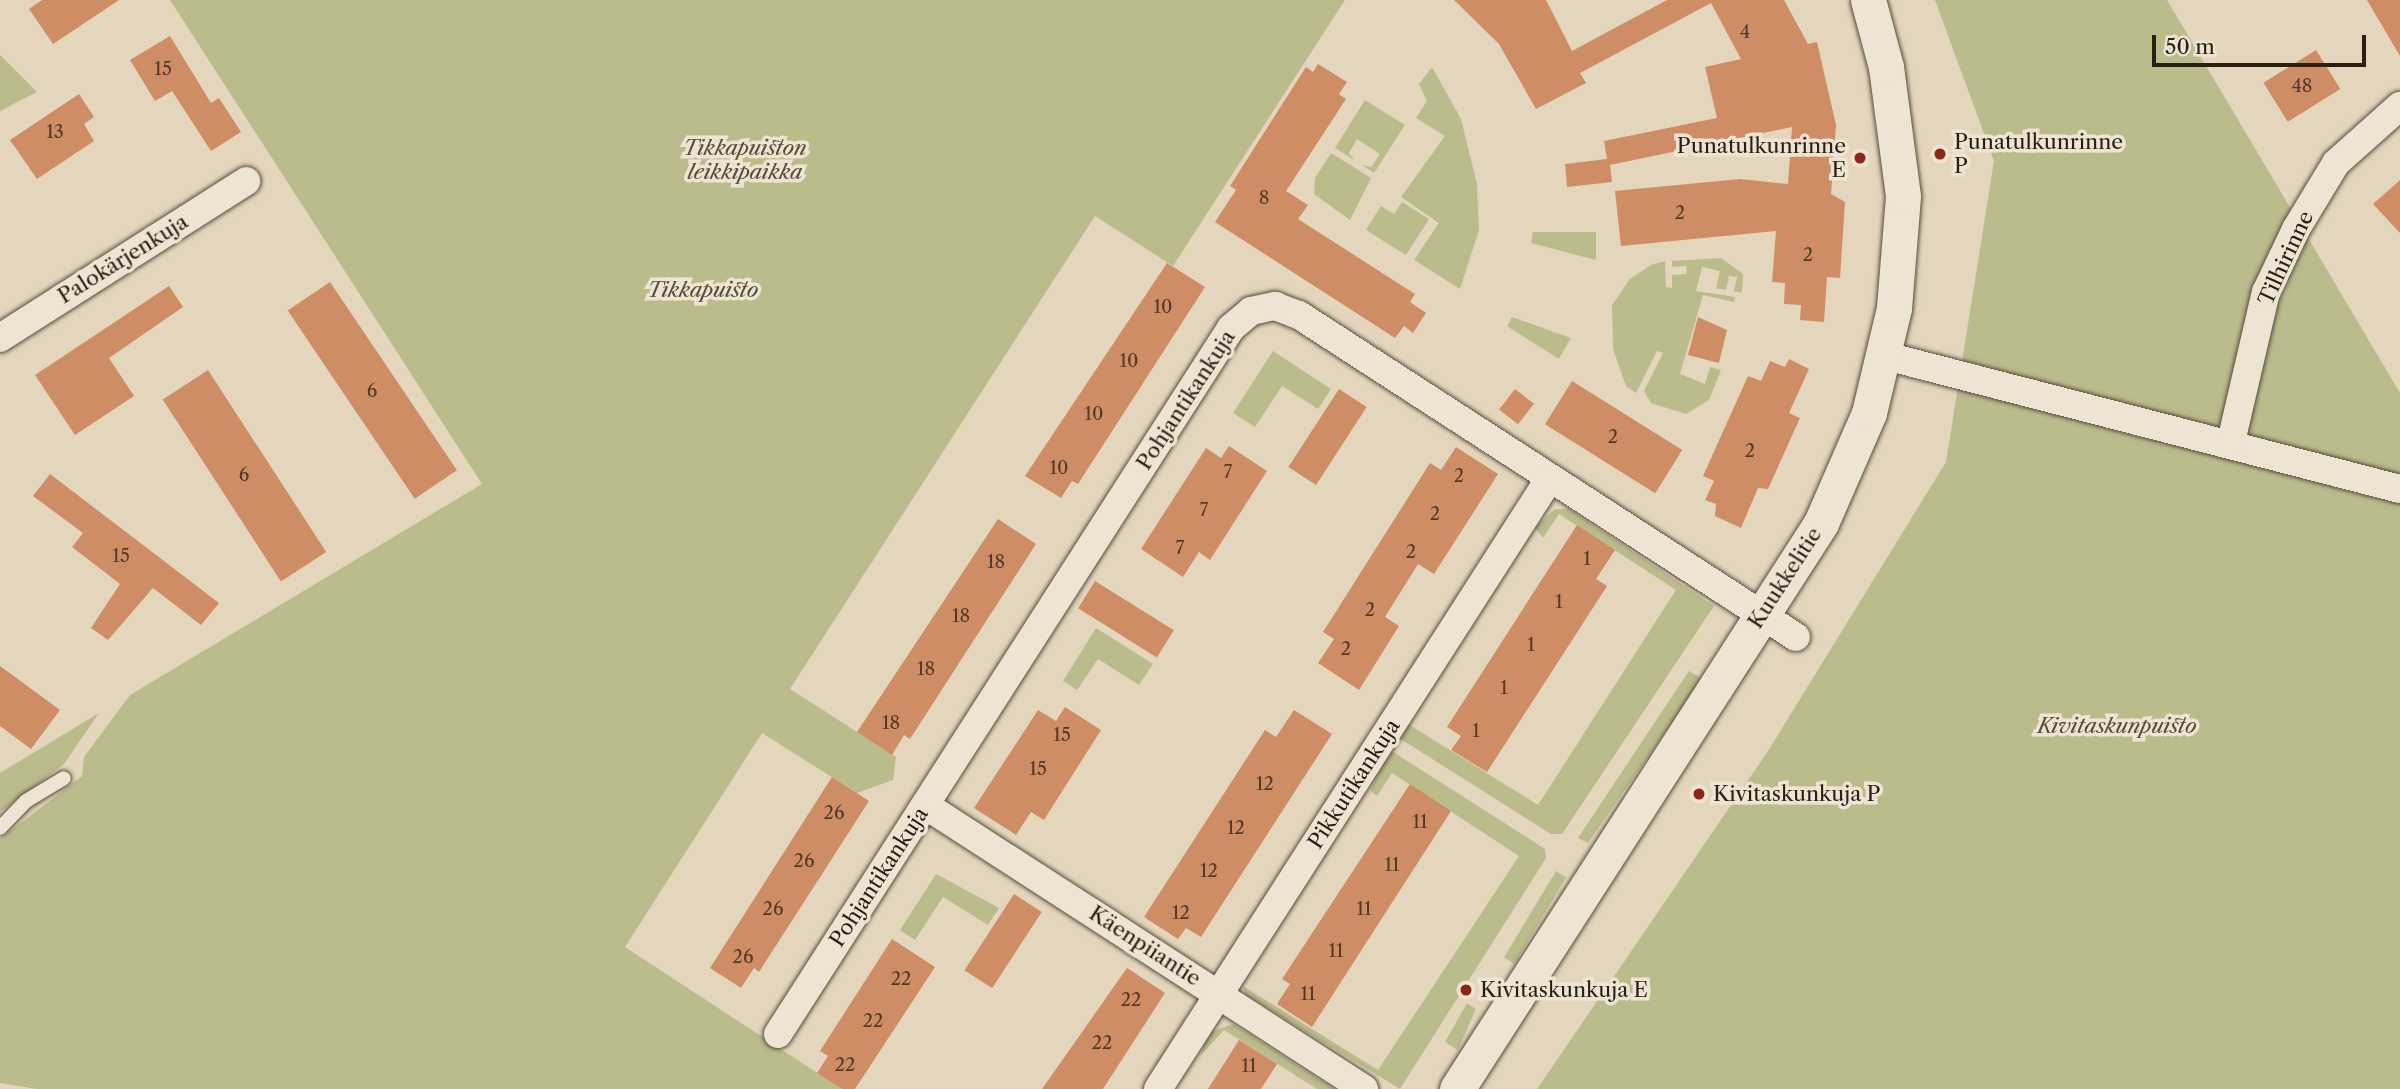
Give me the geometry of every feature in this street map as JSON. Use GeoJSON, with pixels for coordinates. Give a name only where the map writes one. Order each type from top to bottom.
{"type":"FeatureCollection","features":[{"type":"Feature","properties":{"kind":"street","name":"Kuukkelitie"},"geometry":{"type":"LineString","coordinates":[[1457,1089],[1821,523],[1886,356],[1903,196],[1886,67],[1868,0]]}},
{"type":"Feature","properties":{"kind":"street","name":"Tilhirinne"},"geometry":{"type":"LineString","coordinates":[[2231,442],[2266,292],[2296,229],[2336,163],[2400,106]]}},
{"type":"Feature","properties":{"kind":"street","name":"Palokärjenkuja"},"geometry":{"type":"LineString","coordinates":[[0,338],[246,181]]}},
{"type":"Feature","properties":{"kind":"street","name":"Pohjantikankuja"},"geometry":{"type":"LineString","coordinates":[[778,1034],[1231,328],[1251,311],[1288,308],[1796,637]]}},
{"type":"Feature","properties":{"kind":"street"},"geometry":{"type":"LineString","coordinates":[[1886,356],[2231,442],[2400,489]]}},
{"type":"Feature","properties":{"kind":"street","name":"Pikkutikankuja"},"geometry":{"type":"LineString","coordinates":[[1158,1089],[1550,478]]}},
{"type":"Feature","properties":{"kind":"street","name":"Käenpiiantie"},"geometry":{"type":"LineString","coordinates":[[925,805],[1364,1089]]}},
{"type":"Feature","properties":{"kind":"lane"},"geometry":{"type":"LineString","coordinates":[[0,828],[26,801],[64,778]]}},
{"type":"Feature","properties":{"kind":"green space","name":"Tikkapuisto"},"geometry":{"type":"Polygon","coordinates":[[[170,0],[1345,0],[1173,266],[1095,216],[790,689],[896,757],[893,780],[857,793],[762,733],[625,947],[842,1089],[37,1089],[0,1083],[0,839],[82,776],[84,757],[130,695],[482,484],[170,0]]]}},
{"type":"Feature","properties":{"kind":"green space","name":"Kivitaskunpuisto"},"geometry":{"type":"Polygon","coordinates":[[[1935,0],[2167,0],[2400,393],[2400,1089],[1537,1089],[1768,751],[1946,462],[1994,161],[1935,0]]]}},
{"type":"Feature","properties":{"kind":"green space"},"geometry":{"type":"Polygon","coordinates":[[[0,55],[37,92],[0,111],[0,55]]]}},
{"type":"Feature","properties":{"kind":"green space"},"geometry":{"type":"Polygon","coordinates":[[[1432,67],[1461,119],[1477,184],[1479,230],[1460,289],[1414,260],[1439,223],[1401,197],[1445,136],[1416,118],[1427,101],[1419,84],[1432,67]]]}},
{"type":"Feature","properties":{"kind":"green space"},"geometry":{"type":"Polygon","coordinates":[[[1365,100],[1405,125],[1374,173],[1362,165],[1371,167],[1380,154],[1357,139],[1349,153],[1354,160],[1335,148],[1365,100]]]}},
{"type":"Feature","properties":{"kind":"green space"},"geometry":{"type":"Polygon","coordinates":[[[1331,153],[1371,178],[1350,220],[1314,194],[1315,178],[1331,153]]]}},
{"type":"Feature","properties":{"kind":"green space"},"geometry":{"type":"Polygon","coordinates":[[[1402,202],[1429,219],[1406,255],[1366,230],[1381,206],[1394,214],[1402,202]]]}},
{"type":"Feature","properties":{"kind":"green space"},"geometry":{"type":"Polygon","coordinates":[[[1533,232],[1596,232],[1596,260],[1531,243],[1533,232]]]}},
{"type":"Feature","properties":{"kind":"green space"},"geometry":{"type":"Polygon","coordinates":[[[1721,258],[1743,274],[1742,293],[1734,291],[1737,277],[1729,276],[1726,290],[1716,288],[1720,271],[1702,267],[1696,291],[1735,297],[1734,302],[1703,295],[1680,374],[1705,384],[1710,367],[1721,370],[1709,400],[1686,414],[1651,403],[1644,391],[1663,353],[1657,351],[1636,393],[1626,386],[1613,349],[1612,305],[1630,279],[1651,265],[1665,261],[1666,287],[1672,288],[1672,275],[1687,274],[1686,266],[1672,267],[1672,261],[1721,258]]]}},
{"type":"Feature","properties":{"kind":"green space"},"geometry":{"type":"Polygon","coordinates":[[[1512,317],[1571,338],[1559,359],[1507,326],[1512,317]]]}},
{"type":"Feature","properties":{"kind":"green space"},"geometry":{"type":"Polygon","coordinates":[[[1273,351],[1331,389],[1318,409],[1282,386],[1255,427],[1233,413],[1273,351]]]}},
{"type":"Feature","properties":{"kind":"green space"},"geometry":{"type":"Polygon","coordinates":[[[1555,509],[1569,509],[1714,606],[1562,834],[1551,834],[1399,738],[1408,724],[1538,805],[1676,590],[1559,514],[1543,538],[1535,527],[1555,509]]]}},
{"type":"Feature","properties":{"kind":"green space"},"geometry":{"type":"Polygon","coordinates":[[[1096,628],[1153,664],[1139,685],[1098,659],[1077,690],[1063,681],[1096,628]]]}},
{"type":"Feature","properties":{"kind":"green space"},"geometry":{"type":"Polygon","coordinates":[[[1689,671],[1702,679],[1588,843],[1578,838],[1689,671]]]}},
{"type":"Feature","properties":{"kind":"green space"},"geometry":{"type":"Polygon","coordinates":[[[99,713],[64,764],[0,812],[0,773],[99,713]]]}},
{"type":"Feature","properties":{"kind":"green space"},"geometry":{"type":"Polygon","coordinates":[[[1390,750],[1545,849],[1546,858],[1400,1089],[1246,995],[1243,986],[1378,1070],[1519,856],[1392,773],[1377,796],[1370,791],[1390,750]]]}},
{"type":"Feature","properties":{"kind":"green space"},"geometry":{"type":"Polygon","coordinates":[[[1556,871],[1566,877],[1514,964],[1504,958],[1556,871]]]}},
{"type":"Feature","properties":{"kind":"green space"},"geometry":{"type":"Polygon","coordinates":[[[936,874],[999,908],[988,925],[943,897],[915,940],[900,930],[936,874]]]}},
{"type":"Feature","properties":{"kind":"green space"},"geometry":{"type":"Polygon","coordinates":[[[1467,1003],[1476,1009],[1458,1050],[1445,1042],[1467,1003]]]}},
{"type":"Feature","properties":{"kind":"green space"},"geometry":{"type":"Polygon","coordinates":[[[1233,1024],[1334,1089],[1317,1089],[1224,1030],[1201,1055],[1208,1033],[1233,1024]]]}},
{"type":"Feature","properties":{"kind":"building"},"geometry":{"type":"Polygon","coordinates":[[[42,0],[119,0],[53,44],[29,9],[42,0]]]}},
{"type":"Feature","properties":{"kind":"building"},"geometry":{"type":"Polygon","coordinates":[[[1454,0],[1546,0],[1572,51],[1667,0],[1784,0],[1808,44],[1817,42],[1836,125],[1831,194],[1845,202],[1840,278],[1827,277],[1824,322],[1800,320],[1801,305],[1784,304],[1785,283],[1772,282],[1776,231],[1621,246],[1615,191],[1740,179],[1788,184],[1792,127],[1610,165],[1612,182],[1567,187],[1565,164],[1607,159],[1604,141],[1717,118],[1705,67],[1741,59],[1711,3],[1580,73],[1586,83],[1536,109],[1499,44],[1454,0]]]}},
{"type":"Feature","properties":{"kind":"building"},"geometry":{"type":"Polygon","coordinates":[[[2367,0],[2400,0],[2400,56],[2367,0]]]}},
{"type":"Feature","properties":{"kind":"building"},"geometry":{"type":"Polygon","coordinates":[[[170,36],[211,103],[219,98],[241,132],[211,151],[172,91],[155,101],[130,60],[170,36]]]}},
{"type":"Feature","properties":{"kind":"building"},"geometry":{"type":"Polygon","coordinates":[[[2316,50],[2340,89],[2288,122],[2263,83],[2316,50]]]}},
{"type":"Feature","properties":{"kind":"building"},"geometry":{"type":"Polygon","coordinates":[[[1318,64],[1347,82],[1339,94],[1346,99],[1286,191],[1308,205],[1298,219],[1415,294],[1410,302],[1426,313],[1413,333],[1404,326],[1395,338],[1215,222],[1236,190],[1230,186],[1306,67],[1313,72],[1318,64]]]}},
{"type":"Feature","properties":{"kind":"building"},"geometry":{"type":"Polygon","coordinates":[[[79,94],[94,117],[84,124],[94,141],[37,179],[10,140],[79,94]]]}},
{"type":"Feature","properties":{"kind":"building"},"geometry":{"type":"Polygon","coordinates":[[[2400,180],[2400,233],[2373,204],[2400,180]]]}},
{"type":"Feature","properties":{"kind":"building"},"geometry":{"type":"Polygon","coordinates":[[[1167,263],[1205,287],[1078,484],[1072,481],[1061,498],[1025,476],[1167,263]]]}},
{"type":"Feature","properties":{"kind":"building"},"geometry":{"type":"Polygon","coordinates":[[[330,282],[457,470],[415,499],[288,311],[330,282]]]}},
{"type":"Feature","properties":{"kind":"building"},"geometry":{"type":"Polygon","coordinates":[[[169,286],[183,307],[109,358],[134,396],[75,435],[35,375],[169,286]]]}},
{"type":"Feature","properties":{"kind":"building"},"geometry":{"type":"Polygon","coordinates":[[[1698,317],[1727,330],[1719,363],[1688,355],[1698,317]]]}},
{"type":"Feature","properties":{"kind":"building"},"geometry":{"type":"Polygon","coordinates":[[[1789,359],[1809,369],[1789,413],[1800,418],[1768,489],[1758,488],[1741,528],[1715,516],[1716,504],[1705,500],[1714,481],[1703,476],[1748,376],[1761,381],[1770,361],[1785,367],[1789,359]]]}},
{"type":"Feature","properties":{"kind":"building"},"geometry":{"type":"Polygon","coordinates":[[[208,370],[326,552],[281,581],[163,399],[208,370]]]}},
{"type":"Feature","properties":{"kind":"building"},"geometry":{"type":"Polygon","coordinates":[[[1572,381],[1682,450],[1655,493],[1545,424],[1572,381]]]}},
{"type":"Feature","properties":{"kind":"building"},"geometry":{"type":"Polygon","coordinates":[[[1339,389],[1367,407],[1316,485],[1288,467],[1339,389]]]}},
{"type":"Feature","properties":{"kind":"building"},"geometry":{"type":"Polygon","coordinates":[[[1515,389],[1534,404],[1518,424],[1499,409],[1515,389]]]}},
{"type":"Feature","properties":{"kind":"building"},"geometry":{"type":"Polygon","coordinates":[[[1229,446],[1267,471],[1210,560],[1199,552],[1183,577],[1141,549],[1206,448],[1221,458],[1229,446]]]}},
{"type":"Feature","properties":{"kind":"building"},"geometry":{"type":"Polygon","coordinates":[[[1456,447],[1498,474],[1434,574],[1418,564],[1385,617],[1399,626],[1359,690],[1318,663],[1334,639],[1323,632],[1430,463],[1441,470],[1456,447]]]}},
{"type":"Feature","properties":{"kind":"building"},"geometry":{"type":"Polygon","coordinates":[[[50,474],[219,603],[201,625],[153,588],[108,640],[91,628],[120,584],[72,547],[83,533],[33,496],[50,474]]]}},
{"type":"Feature","properties":{"kind":"building"},"geometry":{"type":"Polygon","coordinates":[[[998,519],[1036,544],[910,739],[904,735],[892,755],[857,732],[998,519]]]}},
{"type":"Feature","properties":{"kind":"building"},"geometry":{"type":"Polygon","coordinates":[[[1577,525],[1615,550],[1596,579],[1607,586],[1487,772],[1451,750],[1461,736],[1447,727],[1577,525]]]}},
{"type":"Feature","properties":{"kind":"building"},"geometry":{"type":"Polygon","coordinates":[[[1095,581],[1174,630],[1157,657],[1078,608],[1095,581]]]}},
{"type":"Feature","properties":{"kind":"building"},"geometry":{"type":"Polygon","coordinates":[[[0,666],[60,710],[31,749],[0,726],[0,666]]]}},
{"type":"Feature","properties":{"kind":"building"},"geometry":{"type":"Polygon","coordinates":[[[1065,707],[1101,730],[1044,820],[1031,812],[1016,835],[974,808],[1038,710],[1056,721],[1065,707]]]}},
{"type":"Feature","properties":{"kind":"building"},"geometry":{"type":"Polygon","coordinates":[[[1294,710],[1332,734],[1201,937],[1186,928],[1178,939],[1144,917],[1265,730],[1276,737],[1294,710]]]}},
{"type":"Feature","properties":{"kind":"building"},"geometry":{"type":"Polygon","coordinates":[[[832,777],[869,801],[759,972],[754,968],[741,988],[710,968],[832,777]]]}},
{"type":"Feature","properties":{"kind":"building"},"geometry":{"type":"Polygon","coordinates":[[[1410,784],[1451,811],[1312,1027],[1277,1004],[1290,984],[1282,979],[1410,784]]]}},
{"type":"Feature","properties":{"kind":"building"},"geometry":{"type":"Polygon","coordinates":[[[1014,894],[1042,912],[992,988],[964,970],[1014,894]]]}},
{"type":"Feature","properties":{"kind":"building"},"geometry":{"type":"Polygon","coordinates":[[[892,939],[935,967],[855,1089],[842,1089],[817,1073],[828,1056],[820,1051],[892,939]]]}},
{"type":"Feature","properties":{"kind":"building"},"geometry":{"type":"Polygon","coordinates":[[[1127,968],[1165,993],[1103,1089],[1042,1089],[1127,968]]]}},
{"type":"Feature","properties":{"kind":"building"},"geometry":{"type":"Polygon","coordinates":[[[1239,1040],[1277,1064],[1261,1089],[1208,1089],[1239,1040]]]}},
{"type":"Feature","properties":{"kind":"place","name":"Punatulkunrinne P"},"geometry":{"type":"Point","coordinates":[1940,154]}},
{"type":"Feature","properties":{"kind":"place","name":"Punatulkunrinne E"},"geometry":{"type":"Point","coordinates":[1860,158]}},
{"type":"Feature","properties":{"kind":"place","name":"Kivitaskunkuja P"},"geometry":{"type":"Point","coordinates":[1699,794]}},
{"type":"Feature","properties":{"kind":"place","name":"Kivitaskunkuja E"},"geometry":{"type":"Point","coordinates":[1466,990]}},
{"type":"Feature","properties":{"kind":"park label","name":"Tikkapuiston leikkipaikka"},"geometry":{"type":"Point","coordinates":[745,160]}}]}
